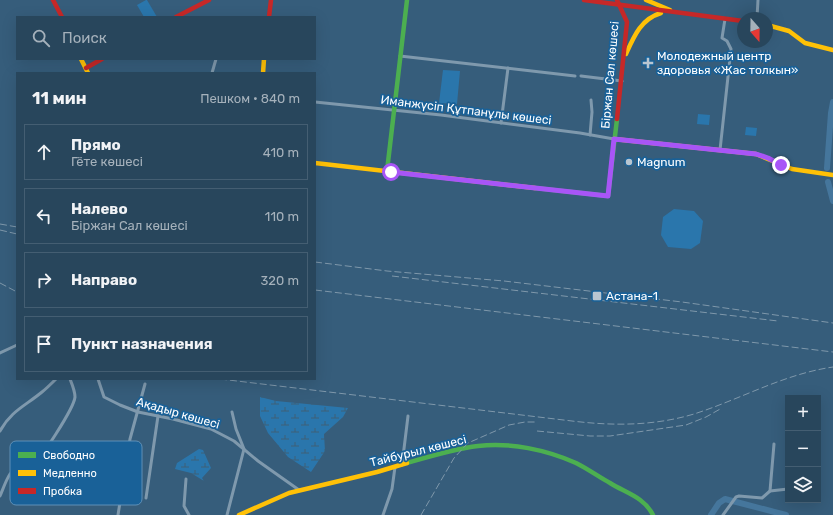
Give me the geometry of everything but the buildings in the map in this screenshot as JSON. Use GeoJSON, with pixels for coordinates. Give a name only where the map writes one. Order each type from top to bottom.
{"type":"FeatureCollection","features":[{"type":"Feature","properties":{"kind":"main road"},"geometry":{"type":"LineString","coordinates":[[53,0],[61,16]]}},
{"type":"Feature","properties":{"kind":"main road"},"geometry":{"type":"LineString","coordinates":[[178,16],[208,0]]}},
{"type":"Feature","properties":{"kind":"main road"},"geometry":{"type":"LineString","coordinates":[[269,16],[270,0]]}},
{"type":"Feature","properties":{"kind":"main road"},"geometry":{"type":"LineString","coordinates":[[316,163],[387,172],[407,0]]}},
{"type":"Feature","properties":{"kind":"main road"},"geometry":{"type":"LineString","coordinates":[[584,0],[737,20]]}},
{"type":"Feature","properties":{"kind":"main road","name":"Біржан Сал көшесі"},"geometry":{"type":"LineString","coordinates":[[387,172],[608,196],[622,81],[627,22],[617,0]]}},
{"type":"Feature","properties":{"kind":"main road"},"geometry":{"type":"LineString","coordinates":[[646,0],[675,13]]}},
{"type":"Feature","properties":{"kind":"main road"},"geometry":{"type":"LineString","coordinates":[[624,57],[644,21],[654,14],[668,12]]}},
{"type":"Feature","properties":{"kind":"main road"},"geometry":{"type":"LineString","coordinates":[[773,27],[790,31],[805,43],[833,50]]}},
{"type":"Feature","properties":{"kind":"main road"},"geometry":{"type":"LineString","coordinates":[[82,60],[88,72]]}},
{"type":"Feature","properties":{"kind":"main road"},"geometry":{"type":"LineString","coordinates":[[86,68],[100,60]]}},
{"type":"Feature","properties":{"kind":"main road"},"geometry":{"type":"LineString","coordinates":[[262,72],[264,60]]}},
{"type":"Feature","properties":{"kind":"main road"},"geometry":{"type":"LineString","coordinates":[[614,139],[762,156],[792,169],[833,176]]}},
{"type":"Feature","properties":{"kind":"main road","name":"Тайбурыл көшесі"},"geometry":{"type":"LineString","coordinates":[[239,515],[299,490],[395,467],[454,450],[480,446],[517,448],[555,455],[571,461],[590,470],[611,484],[644,501],[653,515]]}},
{"type":"Feature","properties":{"kind":"street"},"geometry":{"type":"LineString","coordinates":[[757,12],[758,0]]}},
{"type":"Feature","properties":{"kind":"street"},"geometry":{"type":"LineString","coordinates":[[720,150],[731,49],[727,41],[722,38],[724,19]]}},
{"type":"Feature","properties":{"kind":"street"},"geometry":{"type":"LineString","coordinates":[[400,56],[575,76]]}},
{"type":"Feature","properties":{"kind":"street"},"geometry":{"type":"LineString","coordinates":[[212,72],[216,60]]}},
{"type":"Feature","properties":{"kind":"street"},"geometry":{"type":"LineString","coordinates":[[501,123],[508,68]]}},
{"type":"Feature","properties":{"kind":"street"},"geometry":{"type":"LineString","coordinates":[[581,76],[622,81]]}},
{"type":"Feature","properties":{"kind":"street"},"geometry":{"type":"LineString","coordinates":[[590,135],[592,112],[591,100]]}},
{"type":"Feature","properties":{"kind":"street","name":"Иманжүсіп Құтпанұлы көшесі"},"geometry":{"type":"LineString","coordinates":[[316,102],[501,123],[614,139]]}},
{"type":"Feature","properties":{"kind":"street"},"geometry":{"type":"LineString","coordinates":[[0,354],[16,346]]}},
{"type":"Feature","properties":{"kind":"street"},"geometry":{"type":"LineString","coordinates":[[0,431],[5,422],[16,410],[42,392],[55,380]]}},
{"type":"Feature","properties":{"kind":"street"},"geometry":{"type":"LineString","coordinates":[[51,441],[68,414],[75,398],[70,380]]}},
{"type":"Feature","properties":{"kind":"street","name":"Ақадыр көшесі"},"geometry":{"type":"LineString","coordinates":[[98,380],[104,397],[138,412],[211,429],[225,436],[244,449],[299,490]]}},
{"type":"Feature","properties":{"kind":"street"},"geometry":{"type":"LineString","coordinates":[[130,441],[145,384]]}},
{"type":"Feature","properties":{"kind":"street"},"geometry":{"type":"LineString","coordinates":[[226,515],[244,449],[236,429],[232,412]]}},
{"type":"Feature","properties":{"kind":"street"},"geometry":{"type":"LineString","coordinates":[[146,498],[158,416]]}},
{"type":"Feature","properties":{"kind":"street"},"geometry":{"type":"LineString","coordinates":[[402,465],[408,416]]}},
{"type":"Feature","properties":{"kind":"street"},"geometry":{"type":"LineString","coordinates":[[770,491],[774,444]]}},
{"type":"Feature","properties":{"kind":"street"},"geometry":{"type":"LineString","coordinates":[[383,515],[392,489],[395,467]]}},
{"type":"Feature","properties":{"kind":"street"},"geometry":{"type":"LineString","coordinates":[[0,496],[10,474]]}},
{"type":"Feature","properties":{"kind":"street"},"geometry":{"type":"LineString","coordinates":[[186,479],[184,506],[189,515]]}},
{"type":"Feature","properties":{"kind":"street"},"geometry":{"type":"LineString","coordinates":[[723,515],[736,497],[762,498],[770,491],[785,489]]}},
{"type":"Feature","properties":{"kind":"street"},"geometry":{"type":"LineString","coordinates":[[118,515],[120,505]]}},
{"type":"Feature","properties":{"kind":"green space"},"geometry":{"type":"Polygon","coordinates":[[[147,0],[156,16],[143,16],[137,5],[147,0]]]}},
{"type":"Feature","properties":{"kind":"green space"},"geometry":{"type":"Polygon","coordinates":[[[443,70],[460,71],[457,104],[439,103],[443,70]]]}},
{"type":"Feature","properties":{"kind":"green space"},"geometry":{"type":"Polygon","coordinates":[[[698,114],[710,115],[709,125],[697,124],[698,114]]]}},
{"type":"Feature","properties":{"kind":"green space"},"geometry":{"type":"Polygon","coordinates":[[[746,127],[757,128],[756,136],[745,135],[746,127]]]}},
{"type":"Feature","properties":{"kind":"green space"},"geometry":{"type":"Polygon","coordinates":[[[674,209],[694,211],[703,221],[700,243],[691,249],[668,247],[661,235],[663,217],[674,209]]]}},
{"type":"Feature","properties":{"kind":"green space"},"geometry":{"type":"Polygon","coordinates":[[[260,397],[276,401],[348,408],[343,417],[324,434],[325,451],[311,472],[288,457],[268,433],[260,416],[260,397]]]}},
{"type":"Feature","properties":{"kind":"green space"},"geometry":{"type":"Polygon","coordinates":[[[199,449],[203,450],[211,468],[202,478],[204,481],[191,473],[175,469],[177,463],[199,449]]]}},
{"type":"Feature","properties":{"kind":"waterway"},"geometry":{"type":"LineString","coordinates":[[827,168],[833,102]]}},
{"type":"Feature","properties":{"kind":"waterway"},"geometry":{"type":"LineString","coordinates":[[828,182],[833,201]]}},
{"type":"Feature","properties":{"kind":"waterway"},"geometry":{"type":"LineString","coordinates":[[711,515],[719,503],[725,499],[786,515]]}},
{"type":"Feature","properties":{"kind":"railway"},"geometry":{"type":"LineString","coordinates":[[0,224],[16,227]]}},
{"type":"Feature","properties":{"kind":"railway"},"geometry":{"type":"LineString","coordinates":[[0,230],[16,234]]}},
{"type":"Feature","properties":{"kind":"railway"},"geometry":{"type":"LineString","coordinates":[[316,262],[387,271],[504,281],[682,302],[833,323]]}},
{"type":"Feature","properties":{"kind":"railway"},"geometry":{"type":"LineString","coordinates":[[392,276],[778,321]]}},
{"type":"Feature","properties":{"kind":"railway"},"geometry":{"type":"LineString","coordinates":[[0,283],[16,291]]}},
{"type":"Feature","properties":{"kind":"railway"},"geometry":{"type":"LineString","coordinates":[[316,290],[833,352]]}},
{"type":"Feature","properties":{"kind":"railway"},"geometry":{"type":"LineString","coordinates":[[228,380],[572,421],[603,424],[633,424],[664,421],[694,414],[797,375],[833,367]]}},
{"type":"Feature","properties":{"kind":"railway"},"geometry":{"type":"LineString","coordinates":[[537,431],[590,436],[610,436],[686,425],[706,417],[722,408]]}},
{"type":"Feature","properties":{"kind":"railway"},"geometry":{"type":"LineString","coordinates":[[421,515],[454,458],[468,443],[509,425],[525,422],[536,422]]}},
{"type":"Feature","properties":{"kind":"traffic: fast"},"geometry":{"type":"LineString","coordinates":[[387,171],[407,0]]}},
{"type":"Feature","properties":{"kind":"traffic: fast"},"geometry":{"type":"LineString","coordinates":[[535,188],[608,196],[617,119]]}},
{"type":"Feature","properties":{"kind":"traffic: fast"},"geometry":{"type":"LineString","coordinates":[[407,463],[469,447],[503,445],[528,448],[553,454],[580,465],[640,500],[653,515]]}},
{"type":"Feature","properties":{"kind":"traffic: slow"},"geometry":{"type":"LineString","coordinates":[[646,0],[670,10]]}},
{"type":"Feature","properties":{"kind":"traffic: slow"},"geometry":{"type":"LineString","coordinates":[[626,54],[635,35],[643,24],[648,19],[661,13]]}},
{"type":"Feature","properties":{"kind":"traffic: slow"},"geometry":{"type":"LineString","coordinates":[[773,27],[789,31],[805,43],[833,50]]}},
{"type":"Feature","properties":{"kind":"traffic: slow"},"geometry":{"type":"LineString","coordinates":[[82,60],[88,72]]}},
{"type":"Feature","properties":{"kind":"traffic: slow"},"geometry":{"type":"LineString","coordinates":[[263,72],[264,60]]}},
{"type":"Feature","properties":{"kind":"traffic: slow"},"geometry":{"type":"LineString","coordinates":[[614,139],[756,154],[792,169],[833,175]]}},
{"type":"Feature","properties":{"kind":"traffic: slow"},"geometry":{"type":"LineString","coordinates":[[316,163],[535,188]]}},
{"type":"Feature","properties":{"kind":"traffic: slow"},"geometry":{"type":"LineString","coordinates":[[239,515],[289,493],[377,472],[407,463]]}},
{"type":"Feature","properties":{"kind":"traffic: jam"},"geometry":{"type":"LineString","coordinates":[[53,0],[61,16]]}},
{"type":"Feature","properties":{"kind":"traffic: jam"},"geometry":{"type":"LineString","coordinates":[[178,16],[209,0]]}},
{"type":"Feature","properties":{"kind":"traffic: jam"},"geometry":{"type":"LineString","coordinates":[[269,16],[271,0]]}},
{"type":"Feature","properties":{"kind":"traffic: jam"},"geometry":{"type":"LineString","coordinates":[[584,0],[737,20]]}},
{"type":"Feature","properties":{"kind":"traffic: jam"},"geometry":{"type":"LineString","coordinates":[[617,0],[627,22],[617,119]]}},
{"type":"Feature","properties":{"kind":"traffic: jam"},"geometry":{"type":"LineString","coordinates":[[86,68],[100,60]]}},
{"type":"Feature","properties":{"kind":"place","name":"Молодежный центр здоровья «Жас толкын»"},"geometry":{"type":"Point","coordinates":[648,63]}},
{"type":"Feature","properties":{"kind":"place","name":"Magnum"},"geometry":{"type":"Point","coordinates":[629,162]}},
{"type":"Feature","properties":{"kind":"place","name":"Астана-1"},"geometry":{"type":"Point","coordinates":[597,296]}},
{"type":"Feature","properties":{"kind":"route"},"geometry":{"type":"LineString","coordinates":[[391,172],[411,173],[608,196],[614,139],[756,154],[781,165]]}}]}
